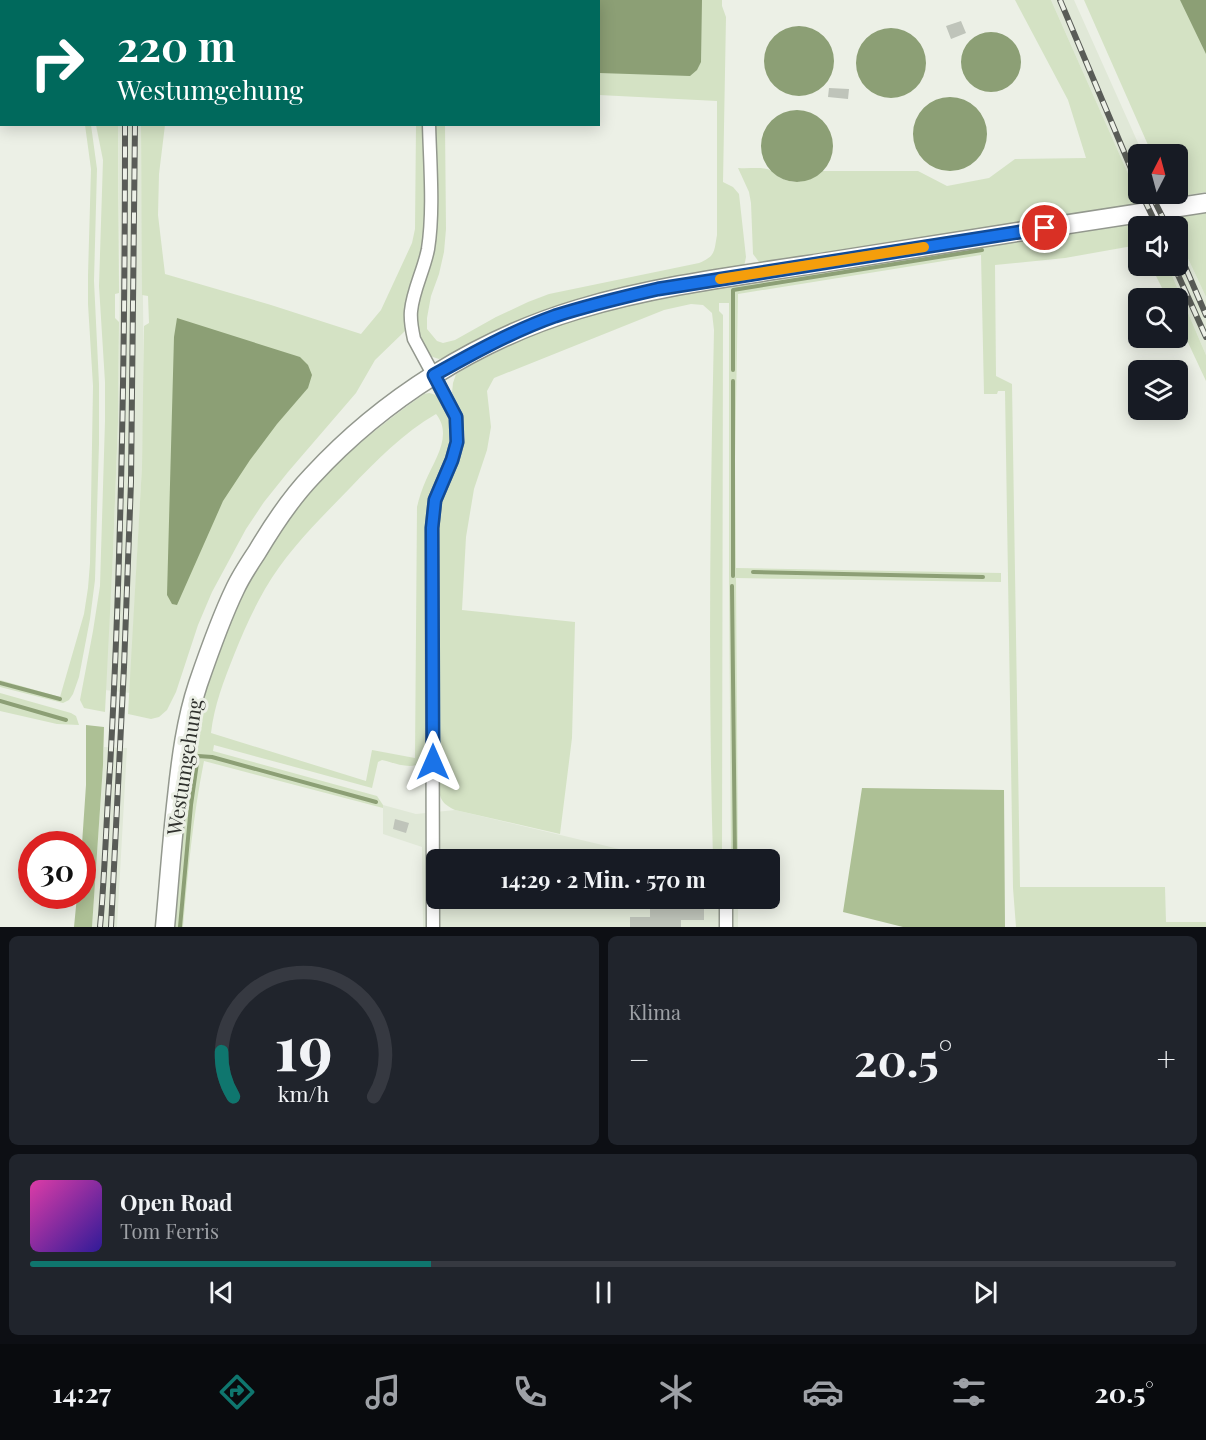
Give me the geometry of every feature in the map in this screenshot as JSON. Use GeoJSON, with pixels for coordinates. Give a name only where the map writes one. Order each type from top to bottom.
{"type":"FeatureCollection","features":[{"type":"Feature","properties":{"kind":"main road","name":"Westumgehung"},"geometry":{"type":"LineString","coordinates":[[165,927],[178,788],[188,725],[197,687],[236,586],[287,505],[311,476],[371,420],[434,375],[509,335],[554,317],[658,289],[1206,203]]}},
{"type":"Feature","properties":{"kind":"street"},"geometry":{"type":"LineString","coordinates":[[429,126],[428,248],[411,311],[411,326],[414,339],[456,417],[457,442],[435,500],[432,528],[433,927]]}},
{"type":"Feature","properties":{"kind":"street"},"geometry":{"type":"LineString","coordinates":[[726,909],[726,927]]}},
{"type":"Feature","properties":{"kind":"shaded area"},"geometry":{"type":"Polygon","coordinates":[[[600,0],[722,0],[726,17],[723,182],[733,187],[739,194],[746,257],[744,267],[541,312],[510,324],[446,357],[439,359],[430,356],[419,336],[416,313],[431,263],[435,240],[436,126],[445,126],[446,229],[444,252],[431,296],[427,329],[437,341],[443,343],[455,340],[496,317],[549,294],[699,263],[709,258],[713,252],[717,235],[717,101],[600,95],[600,0]]]}},
{"type":"Feature","properties":{"kind":"shaded area"},"geometry":{"type":"Polygon","coordinates":[[[600,0],[702,0],[701,62],[690,76],[600,73],[600,0]]]}},
{"type":"Feature","properties":{"kind":"shaded area"},"geometry":{"type":"Polygon","coordinates":[[[1015,0],[1051,0],[1128,173],[1128,204],[1142,205],[772,263],[759,262],[753,254],[751,203],[749,192],[738,168],[767,169],[785,180],[796,182],[807,180],[823,171],[918,171],[947,186],[989,178],[1015,159],[1086,158],[1068,100],[1015,0]]]}},
{"type":"Feature","properties":{"kind":"shaded area"},"geometry":{"type":"Polygon","coordinates":[[[1051,0],[1074,0],[1139,144],[1128,144],[1128,174],[1051,0]]]}},
{"type":"Feature","properties":{"kind":"shaded area"},"geometry":{"type":"Polygon","coordinates":[[[1084,0],[1206,0],[1206,192],[1188,195],[1188,144],[1148,144],[1084,0]]]}},
{"type":"Feature","properties":{"kind":"shaded area"},"geometry":{"type":"Polygon","coordinates":[[[1180,0],[1206,0],[1206,54],[1180,0]]]}},
{"type":"Feature","properties":{"kind":"shaded area"},"geometry":{"type":"Polygon","coordinates":[[[792,26],[806,26],[819,32],[828,41],[834,54],[832,74],[824,86],[806,96],[792,96],[779,90],[770,81],[764,68],[764,54],[770,41],[779,32],[792,26]]]}},
{"type":"Feature","properties":{"kind":"shaded area"},"geometry":{"type":"Polygon","coordinates":[[[884,28],[898,28],[911,34],[920,43],[926,56],[924,76],[916,88],[898,98],[884,98],[871,92],[862,83],[856,70],[856,56],[862,43],[871,34],[884,28]]]}},
{"type":"Feature","properties":{"kind":"shaded area"},"geometry":{"type":"Polygon","coordinates":[[[991,32],[1008,37],[1016,45],[1021,62],[1016,79],[1008,87],[991,92],[974,87],[966,79],[961,62],[966,45],[974,37],[991,32]]]}},
{"type":"Feature","properties":{"kind":"shaded area"},"geometry":{"type":"Polygon","coordinates":[[[950,97],[971,103],[981,113],[987,134],[981,155],[971,165],[950,171],[929,165],[919,155],[913,134],[919,113],[929,103],[950,97]]]}},
{"type":"Feature","properties":{"kind":"shaded area"},"geometry":{"type":"Polygon","coordinates":[[[797,110],[817,116],[827,126],[833,146],[827,166],[817,176],[797,182],[777,176],[767,166],[761,146],[767,126],[777,116],[797,110]]]}},
{"type":"Feature","properties":{"kind":"shaded area"},"geometry":{"type":"Polygon","coordinates":[[[85,126],[91,126],[97,169],[94,281],[99,384],[99,444],[95,580],[79,677],[73,694],[63,703],[0,687],[0,680],[60,697],[84,614],[90,563],[93,386],[88,304],[91,169],[85,126]]]}},
{"type":"Feature","properties":{"kind":"shaded area"},"geometry":{"type":"Polygon","coordinates":[[[96,126],[118,126],[119,293],[115,294],[115,318],[119,322],[118,422],[105,712],[84,708],[80,700],[100,586],[105,421],[99,286],[103,160],[96,126]]]}},
{"type":"Feature","properties":{"kind":"shaded area"},"geometry":{"type":"Polygon","coordinates":[[[118,126],[141,126],[144,391],[130,693],[105,690],[118,422],[120,269],[118,126]]]}},
{"type":"Feature","properties":{"kind":"shaded area"},"geometry":{"type":"Polygon","coordinates":[[[141,126],[165,126],[159,174],[158,215],[165,274],[361,334],[381,310],[412,243],[415,229],[416,126],[425,126],[425,227],[421,252],[408,297],[405,331],[375,360],[356,393],[288,472],[246,529],[212,592],[198,625],[176,692],[167,710],[159,717],[151,719],[128,714],[142,466],[144,326],[149,323],[148,296],[142,295],[141,126]]]}},
{"type":"Feature","properties":{"kind":"shaded area"},"geometry":{"type":"Polygon","coordinates":[[[1206,211],[1206,297],[1188,258],[1188,216],[1168,216],[1206,211]]]}},
{"type":"Feature","properties":{"kind":"shaded area"},"geometry":{"type":"Polygon","coordinates":[[[1128,224],[1128,247],[1065,258],[995,265],[996,376],[1012,384],[1020,887],[1165,887],[1166,922],[1206,922],[1206,927],[1016,927],[1013,888],[1005,391],[998,391],[997,394],[984,394],[981,255],[738,294],[736,568],[1001,573],[1001,582],[736,578],[738,849],[731,849],[729,303],[719,303],[719,311],[723,315],[722,849],[713,849],[711,793],[710,594],[714,330],[712,313],[703,305],[691,304],[664,310],[494,378],[487,391],[491,427],[487,450],[474,489],[466,537],[462,610],[575,622],[572,738],[560,834],[455,810],[444,803],[438,784],[439,515],[442,501],[463,449],[465,437],[461,413],[452,393],[456,374],[526,338],[591,313],[635,301],[1058,233],[1068,234],[1128,224]]]}},
{"type":"Feature","properties":{"kind":"shaded area"},"geometry":{"type":"Polygon","coordinates":[[[1188,258],[1206,297],[1206,355],[1188,313],[1188,288],[1177,288],[1172,276],[1188,276],[1188,258]]]}},
{"type":"Feature","properties":{"kind":"shaded area"},"geometry":{"type":"Polygon","coordinates":[[[1156,276],[1172,276],[1177,288],[1162,288],[1156,276]]]}},
{"type":"Feature","properties":{"kind":"shaded area"},"geometry":{"type":"Polygon","coordinates":[[[1188,313],[1206,355],[1206,381],[1188,342],[1188,313]]]}},
{"type":"Feature","properties":{"kind":"shaded area"},"geometry":{"type":"Polygon","coordinates":[[[177,318],[300,357],[308,365],[312,375],[308,388],[277,424],[223,501],[177,605],[172,604],[167,595],[174,337],[177,318]]]}},
{"type":"Feature","properties":{"kind":"shaded area"},"geometry":{"type":"Polygon","coordinates":[[[424,394],[434,394],[439,398],[452,427],[450,446],[433,487],[427,514],[428,740],[426,755],[423,761],[413,766],[382,760],[378,762],[372,788],[214,745],[213,751],[377,796],[383,808],[204,761],[194,823],[183,927],[172,927],[181,826],[195,726],[213,661],[234,611],[288,516],[318,482],[352,450],[424,394]],[[436,414],[390,448],[315,524],[283,562],[252,613],[241,638],[220,693],[211,733],[366,781],[372,750],[415,758],[417,507],[423,487],[441,447],[443,430],[436,414]]]}},
{"type":"Feature","properties":{"kind":"shaded area"},"geometry":{"type":"Polygon","coordinates":[[[0,693],[71,713],[76,716],[79,725],[57,724],[0,711],[0,693]]]}},
{"type":"Feature","properties":{"kind":"shaded area"},"geometry":{"type":"Polygon","coordinates":[[[86,725],[104,727],[96,868],[96,831],[83,831],[86,725]]]}},
{"type":"Feature","properties":{"kind":"shaded area"},"geometry":{"type":"Polygon","coordinates":[[[104,747],[127,748],[117,927],[92,927],[93,909],[96,909],[96,867],[104,747]]]}},
{"type":"Feature","properties":{"kind":"shaded area"},"geometry":{"type":"Polygon","coordinates":[[[862,788],[1004,790],[1005,927],[903,927],[843,912],[862,788]]]}},
{"type":"Feature","properties":{"kind":"shaded area"},"geometry":{"type":"Polygon","coordinates":[[[383,805],[416,814],[455,810],[619,849],[426,849],[426,909],[738,909],[738,927],[423,927],[422,847],[383,834],[383,805]]]}},
{"type":"Feature","properties":{"kind":"shaded area"},"geometry":{"type":"Polygon","coordinates":[[[76,909],[93,909],[92,927],[74,927],[76,909]]]}},
{"type":"Feature","properties":{"kind":"building"},"geometry":{"type":"Polygon","coordinates":[[[961,21],[966,33],[951,39],[946,26],[961,21]]]}},
{"type":"Feature","properties":{"kind":"building"},"geometry":{"type":"Polygon","coordinates":[[[829,88],[849,89],[848,99],[828,97],[829,88]]]}},
{"type":"Feature","properties":{"kind":"building"},"geometry":{"type":"Polygon","coordinates":[[[395,819],[409,823],[406,833],[393,829],[395,819]]]}},
{"type":"Feature","properties":{"kind":"building"},"geometry":{"type":"Polygon","coordinates":[[[650,909],[704,909],[704,920],[681,920],[681,927],[630,927],[630,917],[650,917],[650,909]]]}},
{"type":"Feature","properties":{"kind":"waterway"},"geometry":{"type":"LineString","coordinates":[[733,370],[733,290],[982,250]]}},
{"type":"Feature","properties":{"kind":"waterway"},"geometry":{"type":"LineString","coordinates":[[733,381],[733,576]]}},
{"type":"Feature","properties":{"kind":"waterway"},"geometry":{"type":"LineString","coordinates":[[753,572],[983,577]]}},
{"type":"Feature","properties":{"kind":"waterway"},"geometry":{"type":"LineString","coordinates":[[732,586],[735,849]]}},
{"type":"Feature","properties":{"kind":"waterway"},"geometry":{"type":"LineString","coordinates":[[0,683],[60,699]]}},
{"type":"Feature","properties":{"kind":"waterway"},"geometry":{"type":"LineString","coordinates":[[0,701],[66,720]]}},
{"type":"Feature","properties":{"kind":"waterway"},"geometry":{"type":"LineString","coordinates":[[180,927],[191,805],[198,756],[212,757],[376,802]]}},
{"type":"Feature","properties":{"kind":"railway"},"geometry":{"type":"LineString","coordinates":[[1060,0],[1128,161]]}},
{"type":"Feature","properties":{"kind":"railway"},"geometry":{"type":"LineString","coordinates":[[100,927],[114,688],[120,527],[125,126]]}},
{"type":"Feature","properties":{"kind":"railway"},"geometry":{"type":"LineString","coordinates":[[111,927],[131,482],[135,126]]}},
{"type":"Feature","properties":{"kind":"railway"},"geometry":{"type":"LineString","coordinates":[[1146,204],[1152,216]]}},
{"type":"Feature","properties":{"kind":"railway"},"geometry":{"type":"LineString","coordinates":[[1156,204],[1162,216]]}},
{"type":"Feature","properties":{"kind":"railway"},"geometry":{"type":"LineString","coordinates":[[1188,273],[1206,315]]}},
{"type":"Feature","properties":{"kind":"railway"},"geometry":{"type":"LineString","coordinates":[[1179,276],[1206,337]]}},
{"type":"Feature","properties":{"kind":"slow traffic"},"geometry":{"type":"LineString","coordinates":[[720,279],[924,247]]}},
{"type":"Feature","properties":{"kind":"route"},"geometry":{"type":"LineString","coordinates":[[433,762],[433,514],[435,500],[457,442],[456,417],[434,375],[509,335],[578,309],[624,297],[658,289],[1045,228]]}}]}
